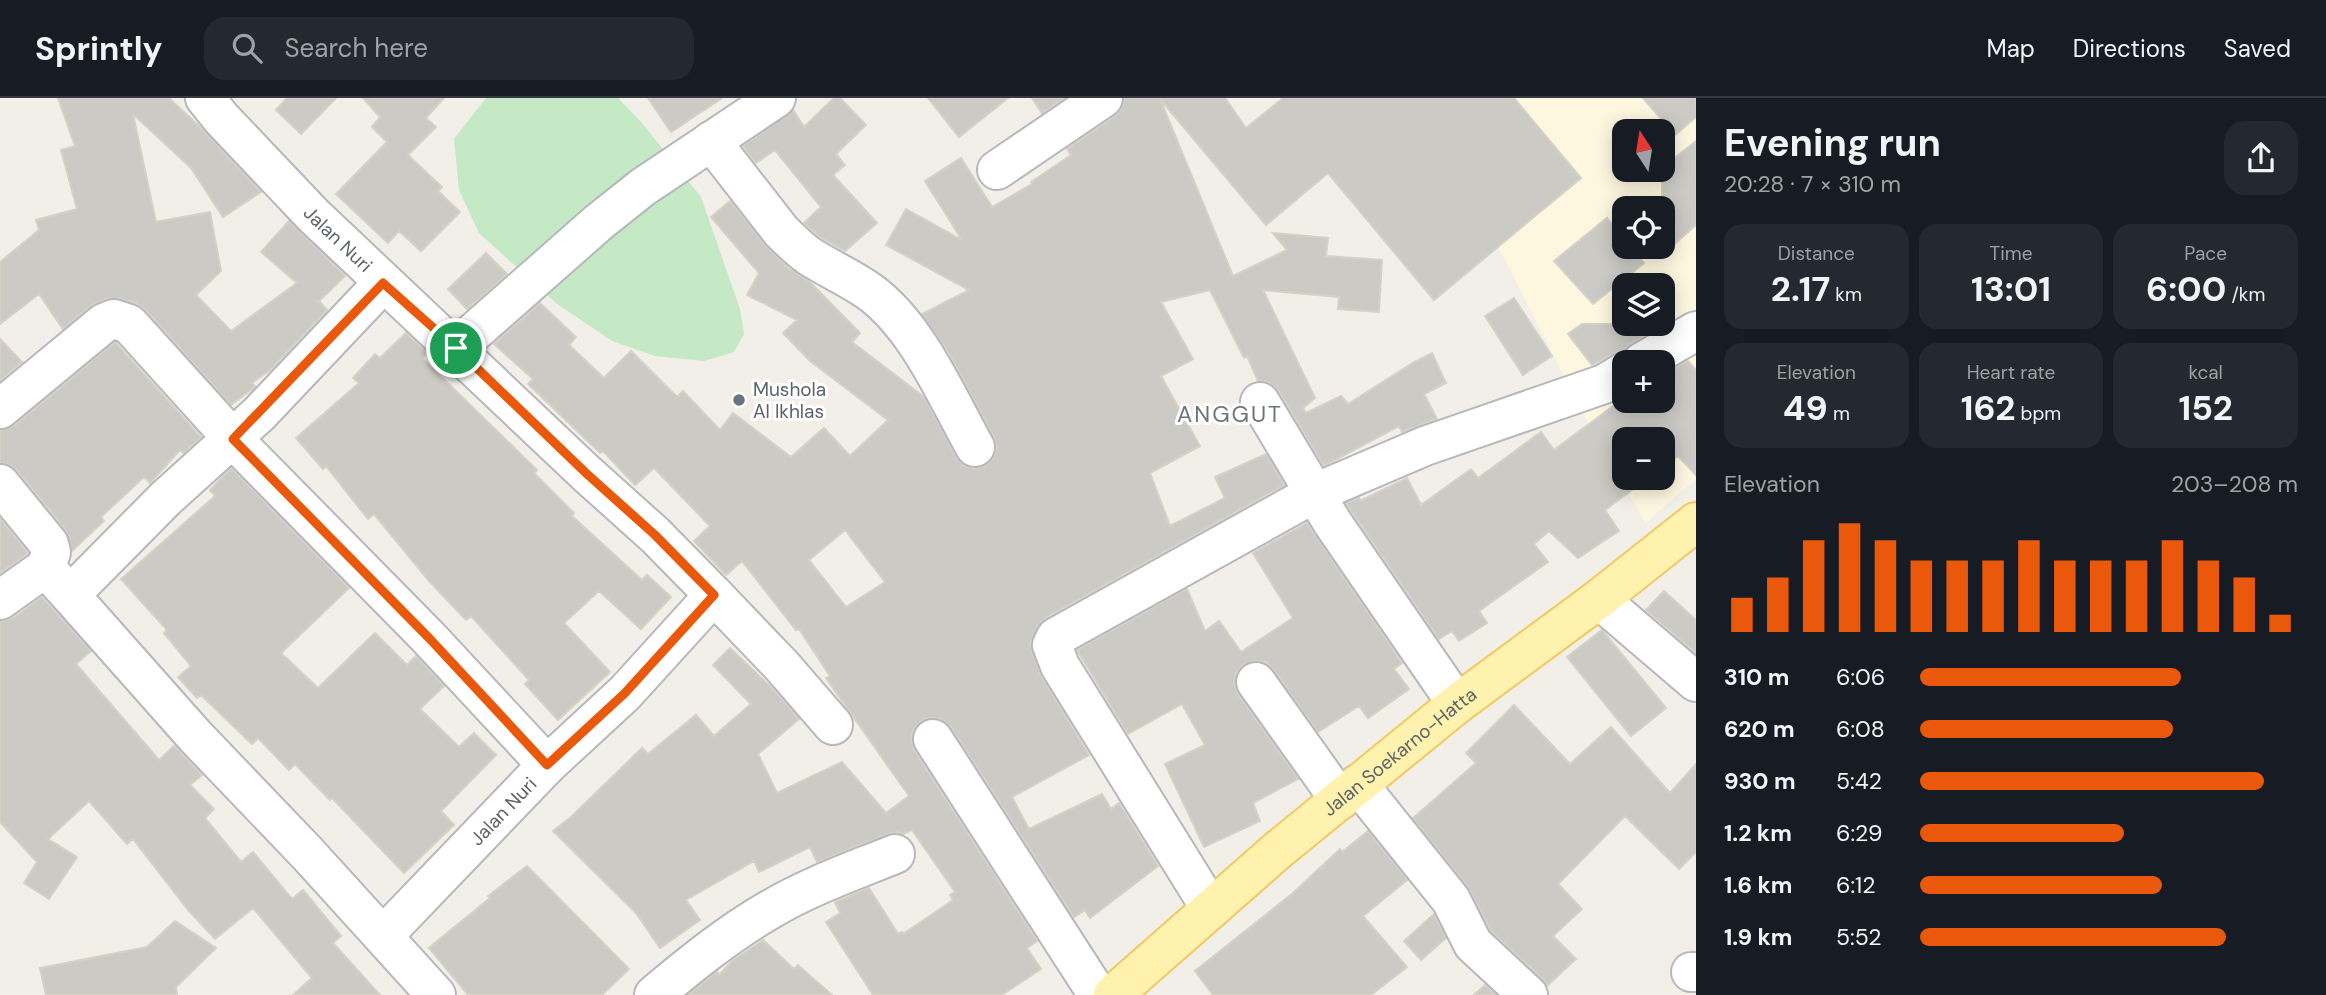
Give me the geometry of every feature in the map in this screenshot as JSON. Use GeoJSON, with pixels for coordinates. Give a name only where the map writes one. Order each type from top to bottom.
{"type":"FeatureCollection","features":[{"type":"Feature","properties":{"kind":"main road","name":"Jalan Soekarno-Hatta"},"geometry":{"type":"LineString","coordinates":[[1113,995],[1349,792],[1457,704],[1599,599],[1696,522]]}},
{"type":"Feature","properties":{"kind":"street","name":"Jalan Nuri"},"geometry":{"type":"LineString","coordinates":[[205,98],[244,144],[313,215],[578,466],[655,535],[714,595],[625,693],[547,765],[383,936]]}},
{"type":"Feature","properties":{"kind":"street"},"geometry":{"type":"LineString","coordinates":[[456,348],[599,222],[667,169],[776,98]]}},
{"type":"Feature","properties":{"kind":"street"},"geometry":{"type":"LineString","coordinates":[[997,170],[1103,98]]}},
{"type":"Feature","properties":{"kind":"street"},"geometry":{"type":"LineString","coordinates":[[711,141],[792,243],[808,256],[870,292],[902,325],[920,348],[975,447]]}},
{"type":"Feature","properties":{"kind":"street"},"geometry":{"type":"LineString","coordinates":[[57,584],[166,498],[233,439],[383,283]]}},
{"type":"Feature","properties":{"kind":"street"},"geometry":{"type":"LineString","coordinates":[[0,409],[104,323],[114,319],[129,324],[233,439],[429,638],[547,765]]}},
{"type":"Feature","properties":{"kind":"street"},"geometry":{"type":"LineString","coordinates":[[1663,350],[1696,331]]}},
{"type":"Feature","properties":{"kind":"street"},"geometry":{"type":"LineString","coordinates":[[1211,909],[1059,666],[1052,645],[1056,637],[1315,494],[1425,446],[1612,379]]}},
{"type":"Feature","properties":{"kind":"street"},"geometry":{"type":"LineString","coordinates":[[1260,402],[1332,522],[1457,704]]}},
{"type":"Feature","properties":{"kind":"street"},"geometry":{"type":"LineString","coordinates":[[0,484],[48,544],[57,584]]}},
{"type":"Feature","properties":{"kind":"street"},"geometry":{"type":"LineString","coordinates":[[0,600],[33,575],[57,584],[436,995]]}},
{"type":"Feature","properties":{"kind":"street"},"geometry":{"type":"LineString","coordinates":[[714,595],[782,666],[833,725]]}},
{"type":"Feature","properties":{"kind":"street"},"geometry":{"type":"LineString","coordinates":[[1599,599],[1696,682]]}},
{"type":"Feature","properties":{"kind":"street"},"geometry":{"type":"LineString","coordinates":[[1256,682],[1349,792],[1451,900],[1473,944],[1528,995]]}},
{"type":"Feature","properties":{"kind":"street"},"geometry":{"type":"LineString","coordinates":[[933,739],[1098,995]]}},
{"type":"Feature","properties":{"kind":"street"},"geometry":{"type":"LineString","coordinates":[[654,995],[702,955],[771,909],[817,886],[895,854]]}},
{"type":"Feature","properties":{"kind":"shaded area"},"geometry":{"type":"Polygon","coordinates":[[[1423,98],[1696,98],[1696,479],[1645,523],[1626,490],[1675,490],[1675,427],[1612,427],[1612,464],[1577,402],[1423,98]]]}},
{"type":"Feature","properties":{"kind":"green space"},"geometry":{"type":"Polygon","coordinates":[[[486,98],[618,98],[642,123],[701,197],[740,309],[744,334],[734,352],[704,361],[655,356],[612,341],[556,303],[479,233],[459,190],[454,139],[486,98]]]}},
{"type":"Feature","properties":{"kind":"building"},"geometry":{"type":"Polygon","coordinates":[[[58,98],[169,98],[261,192],[223,217],[191,168],[133,114],[156,222],[210,212],[221,271],[196,295],[231,331],[297,283],[261,252],[289,221],[345,276],[319,301],[327,310],[270,370],[252,383],[255,386],[251,390],[231,405],[145,309],[136,303],[120,298],[106,299],[90,306],[63,329],[39,294],[0,324],[0,262],[39,230],[36,220],[77,209],[61,150],[75,146],[58,98]]]}},
{"type":"Feature","properties":{"kind":"building"},"geometry":{"type":"Polygon","coordinates":[[[287,98],[336,98],[301,134],[276,110],[287,98]]]}},
{"type":"Feature","properties":{"kind":"building"},"geometry":{"type":"Polygon","coordinates":[[[363,98],[444,98],[426,118],[436,127],[408,155],[442,187],[438,191],[460,212],[421,251],[399,231],[388,243],[336,194],[387,142],[372,127],[380,117],[363,98]]]}},
{"type":"Feature","properties":{"kind":"building"},"geometry":{"type":"Polygon","coordinates":[[[648,98],[722,98],[671,132],[648,98]]]}},
{"type":"Feature","properties":{"kind":"building"},"geometry":{"type":"Polygon","coordinates":[[[834,98],[840,98],[866,125],[836,154],[845,165],[833,175],[877,223],[845,251],[821,238],[804,223],[821,207],[775,150],[756,163],[743,146],[793,110],[804,127],[834,98]]]}},
{"type":"Feature","properties":{"kind":"building"},"geometry":{"type":"Polygon","coordinates":[[[928,98],[1008,98],[959,137],[928,98]]]}},
{"type":"Feature","properties":{"kind":"building"},"geometry":{"type":"Polygon","coordinates":[[[1032,98],[1064,98],[1042,113],[1032,98]]]}},
{"type":"Feature","properties":{"kind":"building"},"geometry":{"type":"Polygon","coordinates":[[[1125,98],[1225,98],[1246,128],[1283,98],[1514,98],[1581,178],[1434,300],[1328,173],[1266,225],[1160,99],[1233,276],[1287,250],[1273,233],[1328,238],[1326,256],[1382,260],[1379,312],[1338,309],[1339,297],[1263,290],[1315,398],[1303,408],[1306,413],[1341,396],[1348,404],[1432,353],[1446,383],[1424,394],[1437,419],[1402,432],[1399,426],[1324,466],[1279,391],[1270,383],[1258,381],[1210,290],[1161,302],[1193,359],[1161,376],[1200,446],[1150,473],[1170,526],[1225,498],[1215,477],[1266,454],[1284,485],[1045,618],[1037,627],[1030,644],[1040,674],[1089,755],[1012,797],[1029,829],[1102,794],[1111,809],[1119,803],[1158,866],[1090,918],[1085,910],[1074,917],[951,727],[942,719],[931,717],[921,721],[913,730],[911,739],[914,750],[1037,941],[1027,948],[1041,969],[1002,995],[873,995],[826,922],[840,913],[835,902],[869,888],[898,934],[903,934],[953,900],[950,895],[955,892],[912,830],[903,834],[887,834],[817,862],[810,847],[759,872],[754,861],[686,900],[700,920],[660,948],[636,913],[553,831],[642,748],[648,754],[696,715],[714,736],[751,704],[713,665],[730,648],[771,687],[799,719],[758,754],[777,793],[842,762],[886,813],[909,796],[826,678],[830,676],[799,629],[796,630],[742,561],[726,575],[694,541],[710,526],[654,468],[635,485],[603,451],[600,453],[528,384],[533,379],[494,344],[540,303],[576,337],[569,345],[604,378],[631,351],[677,397],[683,391],[720,430],[733,413],[791,457],[824,428],[850,456],[888,420],[810,361],[783,333],[797,320],[747,295],[759,273],[711,217],[730,201],[766,246],[788,268],[810,282],[860,333],[852,342],[924,397],[963,465],[974,469],[985,466],[994,458],[997,447],[994,437],[949,353],[922,314],[969,290],[886,245],[906,209],[962,240],[925,181],[961,158],[992,207],[1032,184],[1031,182],[1071,155],[1067,149],[1115,116],[1122,108],[1125,98]],[[845,530],[809,560],[846,607],[885,582],[845,530]]]}},
{"type":"Feature","properties":{"kind":"building"},"geometry":{"type":"Polygon","coordinates":[[[1643,98],[1696,98],[1696,117],[1675,135],[1675,119],[1661,119],[1643,98]]]}},
{"type":"Feature","properties":{"kind":"building"},"geometry":{"type":"Polygon","coordinates":[[[1696,141],[1696,225],[1675,244],[1675,196],[1662,196],[1662,182],[1675,182],[1675,158],[1696,141]]]}},
{"type":"Feature","properties":{"kind":"building"},"geometry":{"type":"Polygon","coordinates":[[[1607,218],[1612,224],[1612,259],[1641,259],[1644,263],[1632,273],[1612,273],[1612,289],[1593,304],[1554,261],[1607,218]]]}},
{"type":"Feature","properties":{"kind":"building"},"geometry":{"type":"Polygon","coordinates":[[[486,253],[507,274],[467,309],[448,289],[486,253]]]}},
{"type":"Feature","properties":{"kind":"building"},"geometry":{"type":"Polygon","coordinates":[[[1514,298],[1552,356],[1523,375],[1485,316],[1514,298]]]}},
{"type":"Feature","properties":{"kind":"building"},"geometry":{"type":"Polygon","coordinates":[[[1582,324],[1612,324],[1612,336],[1643,336],[1624,350],[1612,350],[1612,354],[1592,365],[1568,334],[1582,324]]]}},
{"type":"Feature","properties":{"kind":"building"},"geometry":{"type":"Polygon","coordinates":[[[406,333],[427,353],[422,358],[537,470],[534,473],[574,513],[572,516],[642,580],[647,575],[671,597],[641,629],[599,591],[564,623],[610,672],[558,720],[525,684],[529,680],[471,616],[466,620],[429,581],[374,514],[368,519],[326,466],[323,469],[296,438],[359,383],[353,378],[375,354],[380,358],[406,333]]]}},
{"type":"Feature","properties":{"kind":"building"},"geometry":{"type":"Polygon","coordinates":[[[0,339],[22,362],[0,381],[0,339]]]}},
{"type":"Feature","properties":{"kind":"building"},"geometry":{"type":"Polygon","coordinates":[[[115,342],[201,437],[183,453],[180,450],[150,483],[144,477],[101,517],[104,521],[72,551],[66,530],[17,470],[8,464],[0,463],[0,430],[14,426],[115,342]]]}},
{"type":"Feature","properties":{"kind":"building"},"geometry":{"type":"Polygon","coordinates":[[[1688,361],[1696,370],[1696,475],[1678,456],[1675,458],[1675,427],[1612,427],[1612,490],[1632,490],[1605,510],[1619,531],[1578,558],[1549,531],[1534,544],[1548,562],[1479,611],[1487,623],[1459,641],[1452,631],[1439,639],[1346,503],[1359,498],[1360,501],[1407,478],[1421,505],[1471,469],[1478,478],[1541,432],[1554,450],[1612,407],[1612,413],[1675,413],[1675,368],[1688,361]]]}},
{"type":"Feature","properties":{"kind":"building"},"geometry":{"type":"Polygon","coordinates":[[[231,468],[349,588],[281,653],[318,688],[375,633],[407,665],[416,656],[444,686],[420,709],[459,747],[474,733],[496,755],[441,811],[454,825],[404,873],[332,798],[330,800],[295,764],[289,770],[258,738],[252,744],[201,695],[197,698],[178,677],[191,666],[164,633],[167,630],[121,579],[215,496],[210,490],[231,468]]]}},
{"type":"Feature","properties":{"kind":"building"},"geometry":{"type":"Polygon","coordinates":[[[0,519],[28,553],[0,573],[0,519]]]}},
{"type":"Feature","properties":{"kind":"building"},"geometry":{"type":"Polygon","coordinates":[[[1307,523],[1402,663],[1394,669],[1409,689],[1368,718],[1359,706],[1318,732],[1266,662],[1255,660],[1243,665],[1236,672],[1234,683],[1238,694],[1298,779],[1253,803],[1260,821],[1204,847],[1165,764],[1205,745],[1182,704],[1128,734],[1077,650],[1187,589],[1205,631],[1219,621],[1241,652],[1293,618],[1253,553],[1307,523]]]}},
{"type":"Feature","properties":{"kind":"building"},"geometry":{"type":"Polygon","coordinates":[[[1664,591],[1696,620],[1696,653],[1646,610],[1664,591]]]}},
{"type":"Feature","properties":{"kind":"building"},"geometry":{"type":"Polygon","coordinates":[[[42,597],[91,651],[76,664],[159,760],[174,746],[202,775],[190,785],[214,809],[205,818],[241,862],[253,852],[292,899],[303,890],[341,936],[333,943],[380,995],[293,995],[312,978],[253,908],[215,939],[189,911],[133,839],[127,844],[89,801],[48,839],[77,857],[49,899],[24,883],[37,862],[0,822],[0,622],[13,618],[42,597]]]}},
{"type":"Feature","properties":{"kind":"building"},"geometry":{"type":"Polygon","coordinates":[[[1602,630],[1666,708],[1631,736],[1567,657],[1602,630]]]}},
{"type":"Feature","properties":{"kind":"building"},"geometry":{"type":"Polygon","coordinates":[[[1514,705],[1570,764],[1611,727],[1670,793],[1696,764],[1696,852],[1679,869],[1625,816],[1558,884],[1582,909],[1553,936],[1576,959],[1547,986],[1543,979],[1491,931],[1468,887],[1413,818],[1476,763],[1466,753],[1514,705]]]}},
{"type":"Feature","properties":{"kind":"building"},"geometry":{"type":"Polygon","coordinates":[[[1368,831],[1407,880],[1363,916],[1407,967],[1371,995],[1213,995],[1195,971],[1293,893],[1340,849],[1342,852],[1368,831]]]}},
{"type":"Feature","properties":{"kind":"building"},"geometry":{"type":"Polygon","coordinates":[[[527,866],[629,969],[602,995],[468,995],[429,948],[527,866]]]}},
{"type":"Feature","properties":{"kind":"building"},"geometry":{"type":"Polygon","coordinates":[[[1434,914],[1446,938],[1421,960],[1404,941],[1434,914]]]}},
{"type":"Feature","properties":{"kind":"building"},"geometry":{"type":"Polygon","coordinates":[[[175,921],[216,948],[176,987],[177,995],[46,995],[40,968],[147,947],[175,921]]]}},
{"type":"Feature","properties":{"kind":"building"},"geometry":{"type":"Polygon","coordinates":[[[763,940],[794,969],[798,965],[832,995],[688,995],[717,972],[719,975],[732,961],[763,940]]]}},
{"type":"Feature","properties":{"kind":"building"},"geometry":{"type":"Polygon","coordinates":[[[1485,985],[1496,995],[1474,995],[1485,985]]]}},
{"type":"Feature","properties":{"kind":"place","name":"Mushola Al Ikhlas"},"geometry":{"type":"Point","coordinates":[739,400]}},
{"type":"Feature","properties":{"kind":"district","name":"ANGGUT"},"geometry":{"type":"Point","coordinates":[1230,414]}},
{"type":"Feature","properties":{"kind":"route"},"geometry":{"type":"LineString","coordinates":[[383,283],[456,348],[587,474],[655,535],[714,595],[625,693],[547,765],[429,638],[233,439],[383,283]]}}]}
